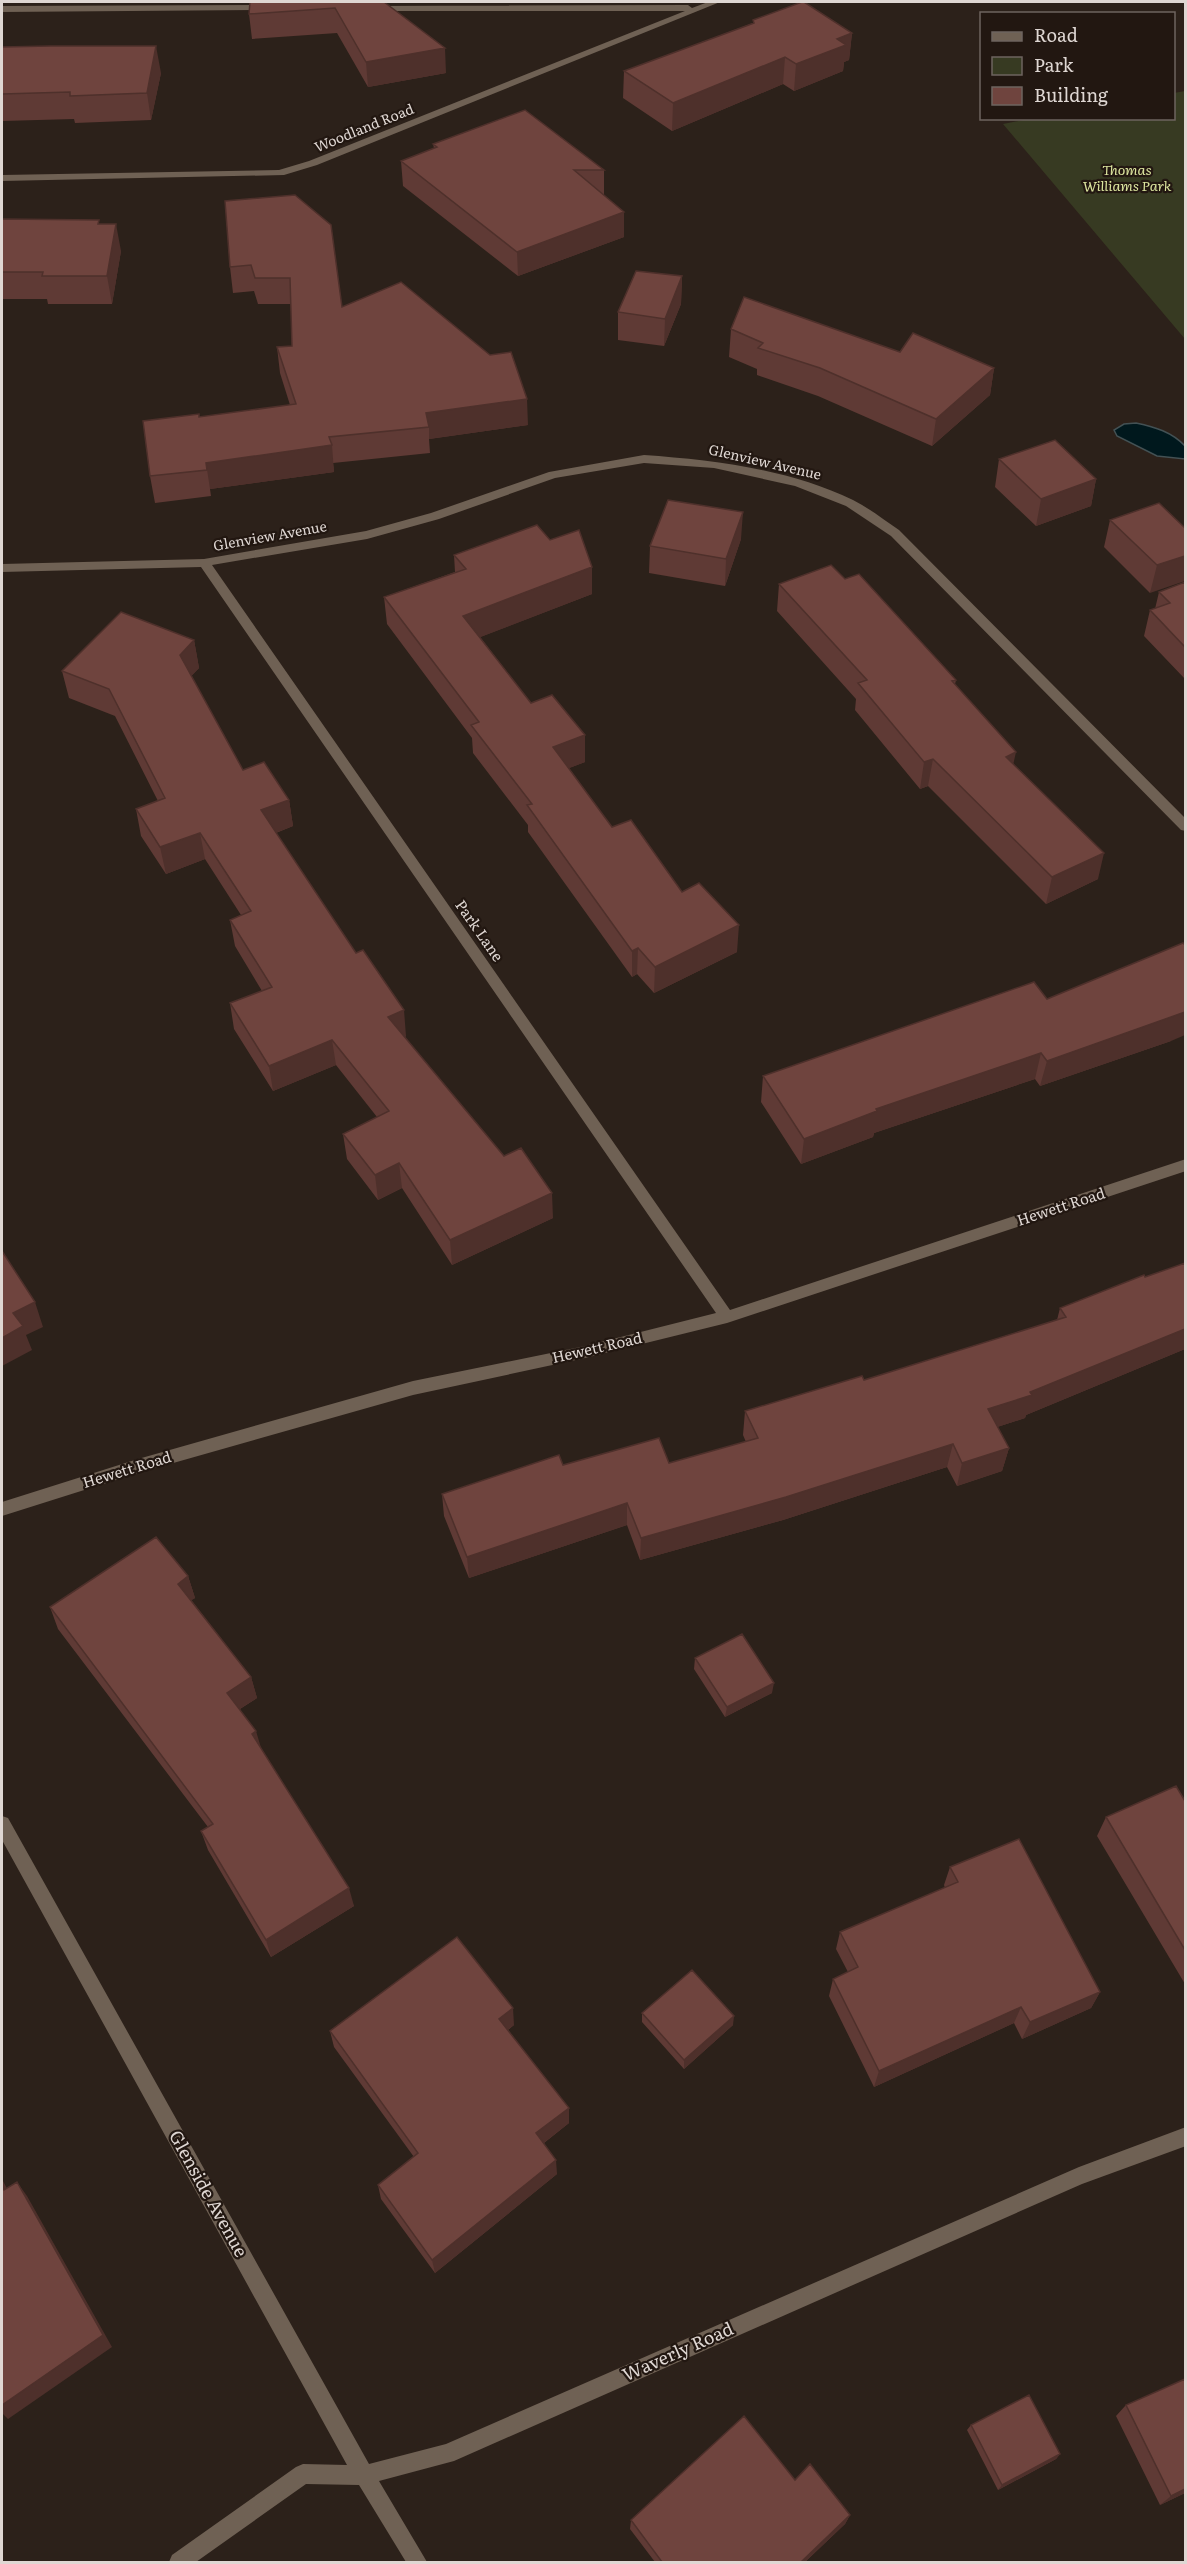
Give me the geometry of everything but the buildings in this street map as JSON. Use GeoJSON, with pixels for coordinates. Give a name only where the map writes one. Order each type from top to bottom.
{"type":"FeatureCollection","features":[{"type":"Feature","properties":{"kind":"street","name":"Woodland Road"},"geometry":{"type":"LineString","coordinates":[[2,178],[280,173],[715,2]]}},
{"type":"Feature","properties":{"kind":"street"},"geometry":{"type":"LineString","coordinates":[[2,9],[282,8]]}},
{"type":"Feature","properties":{"kind":"street"},"geometry":{"type":"LineString","coordinates":[[365,8],[698,8]]}},
{"type":"Feature","properties":{"kind":"street","name":"Glenview Avenue"},"geometry":{"type":"LineString","coordinates":[[2,568],[204,563],[367,535],[435,516],[553,475],[644,459],[714,464],[798,483],[850,503],[895,533],[1185,827]]}},
{"type":"Feature","properties":{"kind":"street","name":"Park Lane"},"geometry":{"type":"LineString","coordinates":[[204,563],[727,1317]]}},
{"type":"Feature","properties":{"kind":"street","name":"Hewett Road"},"geometry":{"type":"LineString","coordinates":[[2,1509],[138,1466],[413,1388],[585,1352],[727,1317],[1185,1166]]}},
{"type":"Feature","properties":{"kind":"street","name":"Glenside Avenue"},"geometry":{"type":"LineString","coordinates":[[2,1824],[364,2475],[417,2562]]}},
{"type":"Feature","properties":{"kind":"street","name":"Waverly Road"},"geometry":{"type":"LineString","coordinates":[[179,2562],[303,2474],[364,2475],[447,2454],[1079,2176],[1185,2136]]}},
{"type":"Feature","properties":{"kind":"green space","name":"Thomas Williams Park"},"geometry":{"type":"Polygon","coordinates":[[[1186,91],[1185,339],[1003,124],[1023,120],[1175,120],[1175,93],[1186,91]]]}},
{"type":"Feature","properties":{"kind":"water"},"geometry":{"type":"Polygon","coordinates":[[[1136,423],[1156,428],[1175,437],[1185,446],[1185,459],[1157,456],[1117,436],[1114,430],[1124,424],[1136,423]]]}}]}
